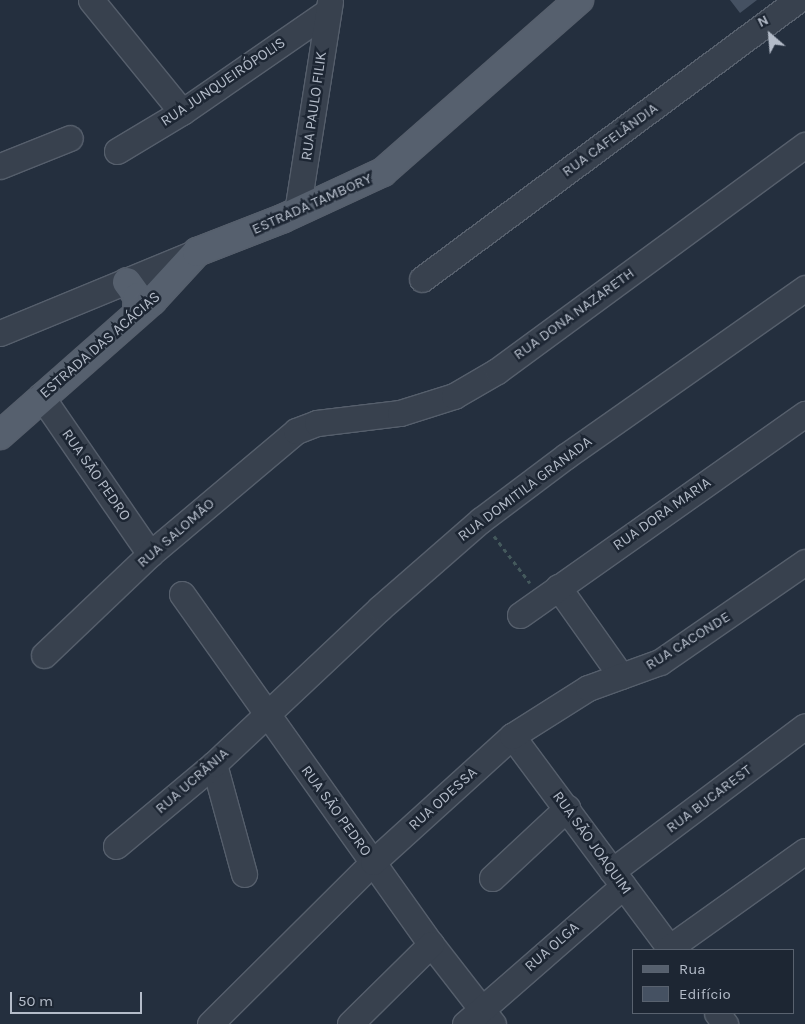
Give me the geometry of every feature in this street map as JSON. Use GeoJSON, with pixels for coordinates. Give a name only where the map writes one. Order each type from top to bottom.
{"type":"FeatureCollection","features":[{"type":"Feature","properties":{"kind":"main road","name":"ESTRADA TAMBORY"},"geometry":{"type":"LineString","coordinates":[[196,252],[297,212],[384,172],[579,0]]}},
{"type":"Feature","properties":{"kind":"main road","name":"ESTRADA DAS ACÁCIAS"},"geometry":{"type":"LineString","coordinates":[[0,435],[41,396],[152,301],[196,252]]}},
{"type":"Feature","properties":{"kind":"main road"},"geometry":{"type":"LineString","coordinates":[[127,282],[138,297],[137,314]]}},
{"type":"Feature","properties":{"kind":"street"},"geometry":{"type":"LineString","coordinates":[[91,0],[182,112]]}},
{"type":"Feature","properties":{"kind":"street","name":"RUA CAFELÂNDIA"},"geometry":{"type":"LineString","coordinates":[[422,279],[798,0]]}},
{"type":"Feature","properties":{"kind":"street","name":"RUA JUNQUEIRÓPOLIS"},"geometry":{"type":"LineString","coordinates":[[117,151],[182,112],[329,6]]}},
{"type":"Feature","properties":{"kind":"street","name":"RUA PAULO FILIK"},"geometry":{"type":"LineString","coordinates":[[297,212],[315,115],[329,6]]}},
{"type":"Feature","properties":{"kind":"street"},"geometry":{"type":"LineString","coordinates":[[0,166],[70,138]]}},
{"type":"Feature","properties":{"kind":"street","name":"RUA DONA NAZARETH"},"geometry":{"type":"LineString","coordinates":[[317,423],[400,413],[454,396],[497,371],[805,145]]}},
{"type":"Feature","properties":{"kind":"street","name":"ESTRADA TAMBORY"},"geometry":{"type":"LineString","coordinates":[[0,333],[196,252]]}},
{"type":"Feature","properties":{"kind":"street","name":"RUA DOMITILA GRANADA"},"geometry":{"type":"LineString","coordinates":[[266,714],[481,520],[566,456],[805,288]]}},
{"type":"Feature","properties":{"kind":"street","name":"RUA SÃO PEDRO"},"geometry":{"type":"LineString","coordinates":[[41,396],[150,554]]}},
{"type":"Feature","properties":{"kind":"street","name":"RUA DORA MARIA"},"geometry":{"type":"LineString","coordinates":[[520,615],[805,414]]}},
{"type":"Feature","properties":{"kind":"street","name":"RUA SALOMÃO"},"geometry":{"type":"LineString","coordinates":[[44,654],[150,554],[292,434],[317,423]]}},
{"type":"Feature","properties":{"kind":"street","name":"RUA CACONDE"},"geometry":{"type":"LineString","coordinates":[[512,736],[588,688],[660,662],[805,562]]}},
{"type":"Feature","properties":{"kind":"street"},"geometry":{"type":"LineString","coordinates":[[550,593],[622,676]]}},
{"type":"Feature","properties":{"kind":"street","name":"RUA SÃO PEDRO"},"geometry":{"type":"LineString","coordinates":[[182,594],[432,944],[480,1018]]}},
{"type":"Feature","properties":{"kind":"street","name":"RUA UCRÂNIA"},"geometry":{"type":"LineString","coordinates":[[116,846],[214,764],[266,714]]}},
{"type":"Feature","properties":{"kind":"street","name":"RUA BUCAREST"},"geometry":{"type":"LineString","coordinates":[[618,878],[805,726]]}},
{"type":"Feature","properties":{"kind":"street","name":"RUA SÃO JOAQUIM"},"geometry":{"type":"LineString","coordinates":[[512,736],[670,949]]}},
{"type":"Feature","properties":{"kind":"street","name":"RUA ODESSA"},"geometry":{"type":"LineString","coordinates":[[210,1024],[373,862],[512,736]]}},
{"type":"Feature","properties":{"kind":"street"},"geometry":{"type":"LineString","coordinates":[[214,764],[244,874]]}},
{"type":"Feature","properties":{"kind":"street"},"geometry":{"type":"LineString","coordinates":[[492,878],[567,808]]}},
{"type":"Feature","properties":{"kind":"street"},"geometry":{"type":"LineString","coordinates":[[670,949],[805,851]]}},
{"type":"Feature","properties":{"kind":"street","name":"RUA OLGA"},"geometry":{"type":"LineString","coordinates":[[480,1018],[618,878]]}},
{"type":"Feature","properties":{"kind":"street"},"geometry":{"type":"LineString","coordinates":[[350,1024],[432,944]]}},
{"type":"Feature","properties":{"kind":"path"},"geometry":{"type":"LineString","coordinates":[[481,520],[550,593]]}},
{"type":"Feature","properties":{"kind":"building"},"geometry":{"type":"Polygon","coordinates":[[[730,0],[757,0],[740,13],[730,0]]]}}]}
